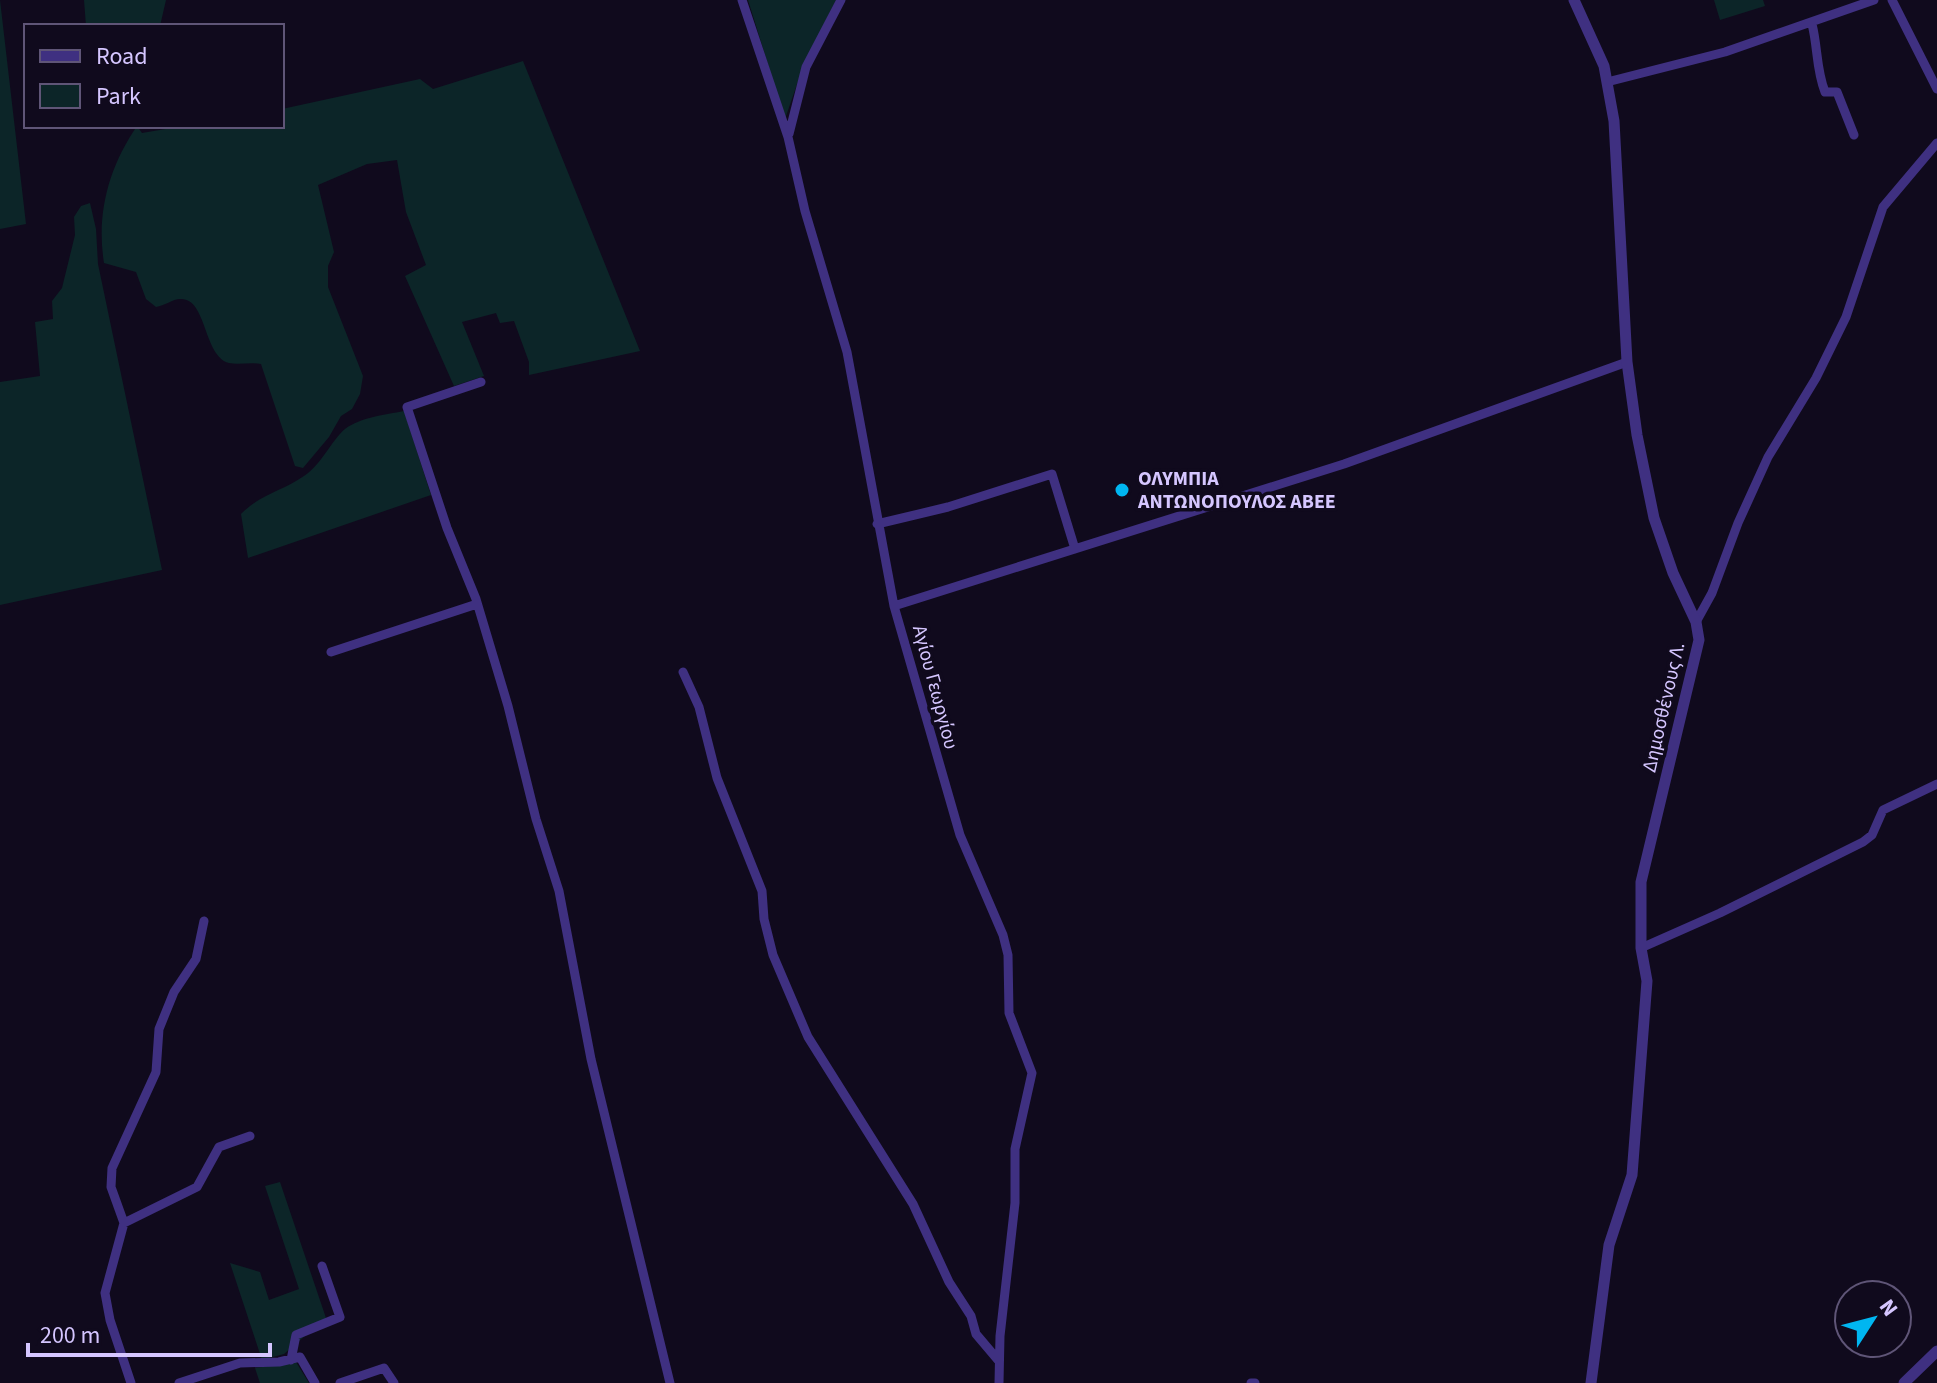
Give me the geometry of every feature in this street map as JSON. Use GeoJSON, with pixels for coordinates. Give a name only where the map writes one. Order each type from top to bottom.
{"type":"FeatureCollection","features":[{"type":"Feature","properties":{"kind":"street","name":"Αγίου Γεωργίου"},"geometry":{"type":"LineString","coordinates":[[742,0],[788,137],[805,211],[854,381],[894,606],[960,835],[1003,935],[1008,955],[1009,1013],[1032,1073],[1015,1149],[1011,1269],[998,1360],[999,1383]]}},
{"type":"Feature","properties":{"kind":"street"},"geometry":{"type":"LineString","coordinates":[[788,137],[806,67],[841,0]]}},
{"type":"Feature","properties":{"kind":"street","name":"Δημοσθένους Λ."},"geometry":{"type":"LineString","coordinates":[[1574,0],[1604,66],[1614,121],[1627,362],[1654,518],[1673,573],[1696,622],[1697,656],[1641,882],[1641,948],[1647,981],[1632,1175],[1609,1245],[1591,1383]]}},
{"type":"Feature","properties":{"kind":"street"},"geometry":{"type":"LineString","coordinates":[[1607,82],[1725,52],[1874,0]]}},
{"type":"Feature","properties":{"kind":"street"},"geometry":{"type":"LineString","coordinates":[[1892,0],[1937,89]]}},
{"type":"Feature","properties":{"kind":"street"},"geometry":{"type":"LineString","coordinates":[[1812,24],[1818,51],[1815,61],[1818,74],[1825,92],[1837,92],[1854,135]]}},
{"type":"Feature","properties":{"kind":"street"},"geometry":{"type":"LineString","coordinates":[[1696,622],[1712,593],[1738,523],[1768,457],[1816,378],[1846,317],[1883,207],[1937,143]]}},
{"type":"Feature","properties":{"kind":"street"},"geometry":{"type":"LineString","coordinates":[[894,606],[1403,444],[1627,362]]}},
{"type":"Feature","properties":{"kind":"street"},"geometry":{"type":"LineString","coordinates":[[481,382],[407,407],[447,528],[477,604],[559,891],[594,1073],[670,1383]]}},
{"type":"Feature","properties":{"kind":"street"},"geometry":{"type":"LineString","coordinates":[[877,524],[963,503],[1052,474],[1075,549]]}},
{"type":"Feature","properties":{"kind":"street"},"geometry":{"type":"LineString","coordinates":[[331,652],[477,604]]}},
{"type":"Feature","properties":{"kind":"street"},"geometry":{"type":"LineString","coordinates":[[683,672],[699,707],[717,778],[762,891],[764,919],[773,955],[808,1037],[913,1204],[931,1248],[971,1316],[976,1334],[998,1360]]}},
{"type":"Feature","properties":{"kind":"street"},"geometry":{"type":"LineString","coordinates":[[1641,948],[1863,842],[1872,835],[1883,810],[1937,784]]}},
{"type":"Feature","properties":{"kind":"street"},"geometry":{"type":"LineString","coordinates":[[131,1383],[105,1293],[124,1223],[111,1187],[112,1168],[156,1072],[159,1029],[174,992],[196,959],[204,921]]}},
{"type":"Feature","properties":{"kind":"street"},"geometry":{"type":"LineString","coordinates":[[124,1223],[197,1187],[219,1147],[250,1136]]}},
{"type":"Feature","properties":{"kind":"street"},"geometry":{"type":"LineString","coordinates":[[291,1360],[296,1335],[340,1317],[322,1266]]}},
{"type":"Feature","properties":{"kind":"street"},"geometry":{"type":"LineString","coordinates":[[1904,1383],[1937,1351]]}},
{"type":"Feature","properties":{"kind":"street"},"geometry":{"type":"LineString","coordinates":[[179,1383],[240,1363],[300,1357],[315,1383]]}},
{"type":"Feature","properties":{"kind":"street"},"geometry":{"type":"LineString","coordinates":[[340,1383],[384,1368],[394,1383]]}},
{"type":"Feature","properties":{"kind":"green space"},"geometry":{"type":"Polygon","coordinates":[[[0,0],[26,224],[0,229],[0,0]]]}},
{"type":"Feature","properties":{"kind":"green space"},"geometry":{"type":"Polygon","coordinates":[[[84,0],[166,0],[160,24],[86,24],[84,0]]]}},
{"type":"Feature","properties":{"kind":"green space"},"geometry":{"type":"Polygon","coordinates":[[[748,0],[836,0],[804,64],[785,119],[748,0]]]}},
{"type":"Feature","properties":{"kind":"green space"},"geometry":{"type":"Polygon","coordinates":[[[1714,0],[1763,0],[1765,6],[1720,20],[1714,0]]]}},
{"type":"Feature","properties":{"kind":"green space"},"geometry":{"type":"Polygon","coordinates":[[[523,61],[640,351],[529,375],[529,362],[514,321],[500,323],[496,313],[462,322],[484,376],[454,386],[405,276],[426,265],[406,212],[397,160],[367,164],[318,185],[334,252],[328,266],[328,287],[363,376],[360,394],[352,409],[341,416],[329,437],[303,468],[295,466],[261,364],[233,364],[221,358],[214,350],[201,317],[189,301],[177,299],[156,307],[146,299],[136,272],[104,263],[102,226],[112,174],[136,128],[142,133],[171,128],[284,128],[284,109],[420,79],[433,89],[523,61]]]}},
{"type":"Feature","properties":{"kind":"green space"},"geometry":{"type":"Polygon","coordinates":[[[90,203],[96,229],[98,264],[162,570],[0,605],[0,382],[40,376],[35,322],[53,319],[52,301],[62,288],[75,235],[74,217],[81,206],[90,203]]]}},
{"type":"Feature","properties":{"kind":"green space"},"geometry":{"type":"Polygon","coordinates":[[[404,411],[431,495],[248,558],[241,514],[256,501],[310,471],[351,425],[404,411]]]}},
{"type":"Feature","properties":{"kind":"green space"},"geometry":{"type":"Polygon","coordinates":[[[280,1182],[326,1318],[284,1354],[262,1360],[230,1263],[260,1272],[269,1300],[299,1289],[265,1186],[280,1182]]]}},
{"type":"Feature","properties":{"kind":"green space"},"geometry":{"type":"Polygon","coordinates":[[[296,1362],[309,1383],[260,1383],[255,1368],[296,1362]]]}},
{"type":"Feature","properties":{"kind":"place","name":"ΟΛΥΜΠΙΑ ΑΝΤΩΝΟΠΟΥΛΟΣ ΑΒΕΕ"},"geometry":{"type":"Point","coordinates":[1122,490]}}]}
